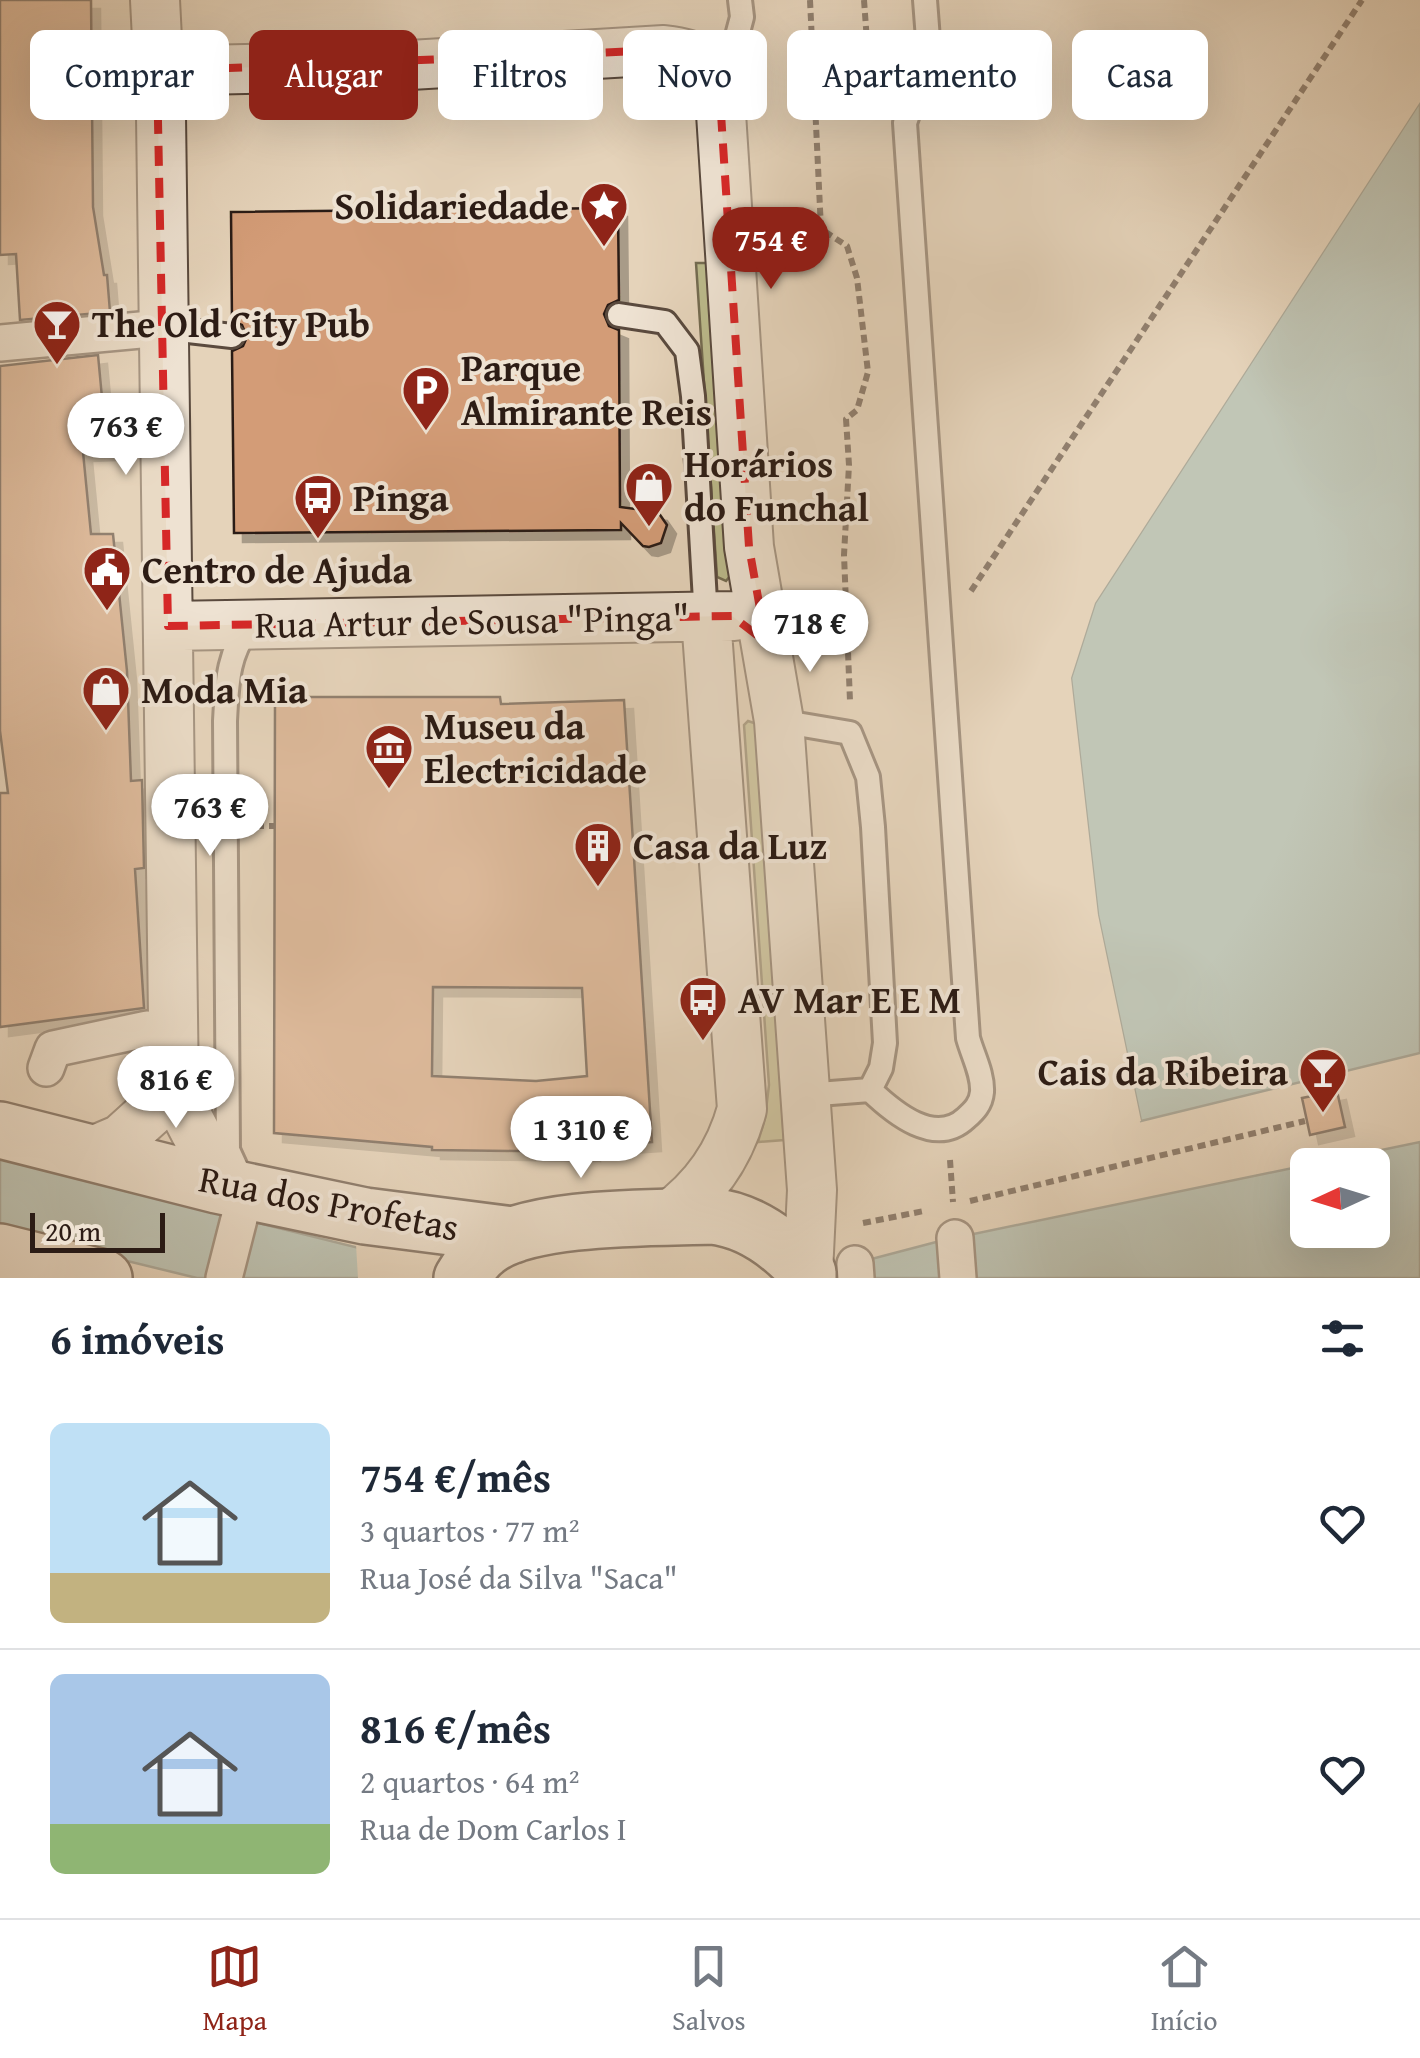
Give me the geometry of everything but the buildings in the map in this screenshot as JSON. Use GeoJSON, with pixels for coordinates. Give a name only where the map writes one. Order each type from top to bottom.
{"type":"FeatureCollection","features":[{"type":"Feature","properties":{"kind":"main road","name":"Rua dos Profetas"},"geometry":{"type":"LineString","coordinates":[[25,1091],[88,1152],[234,1198],[512,1235]]}},
{"type":"Feature","properties":{"kind":"main road"},"geometry":{"type":"LineString","coordinates":[[465,1273],[489,1246],[536,1228],[667,1217],[732,1218],[832,1273]]}},
{"type":"Feature","properties":{"kind":"main road"},"geometry":{"type":"LineString","coordinates":[[0,1252],[104,1278]]}},
{"type":"Feature","properties":{"kind":"street"},"geometry":{"type":"LineString","coordinates":[[154,0],[156,30]]}},
{"type":"Feature","properties":{"kind":"street"},"geometry":{"type":"LineString","coordinates":[[229,69],[410,65],[623,52]]}},
{"type":"Feature","properties":{"kind":"street"},"geometry":{"type":"LineString","coordinates":[[159,120],[174,1091],[234,1198],[224,1278]]}},
{"type":"Feature","properties":{"kind":"street"},"geometry":{"type":"LineString","coordinates":[[721,120],[750,547],[779,721],[812,1190],[832,1273]]}},
{"type":"Feature","properties":{"kind":"street"},"geometry":{"type":"LineString","coordinates":[[0,343],[162,328]]}},
{"type":"Feature","properties":{"kind":"street","name":"Rua Artur de Sousa \"Pinga\""},"geometry":{"type":"LineString","coordinates":[[168,626],[732,616],[747,620],[766,642]]}},
{"type":"Feature","properties":{"kind":"street"},"geometry":{"type":"LineString","coordinates":[[667,1217],[691,1200],[704,1184],[728,1148],[742,1109],[706,618]]}},
{"type":"Feature","properties":{"kind":"street"},"geometry":{"type":"LineString","coordinates":[[25,1091],[54,1049],[147,1029]]}},
{"type":"Feature","properties":{"kind":"street"},"geometry":{"type":"LineString","coordinates":[[88,1152],[121,1140],[174,1091]]}},
{"type":"Feature","properties":{"kind":"street"},"geometry":{"type":"LineString","coordinates":[[954,1222],[958,1278]]}},
{"type":"Feature","properties":{"kind":"lane"},"geometry":{"type":"LineString","coordinates":[[738,30],[740,0]]}},
{"type":"Feature","properties":{"kind":"lane"},"geometry":{"type":"LineString","coordinates":[[805,1095],[870,1090],[902,1117],[926,1128],[948,1130],[975,1110],[982,1089],[968,1038],[905,123],[928,52],[925,0]]}},
{"type":"Feature","properties":{"kind":"lane"},"geometry":{"type":"LineString","coordinates":[[618,316],[665,322],[687,350],[706,618]]}},
{"type":"Feature","properties":{"kind":"lane"},"geometry":{"type":"LineString","coordinates":[[162,328],[232,336]]}},
{"type":"Feature","properties":{"kind":"lane"},"geometry":{"type":"LineString","coordinates":[[234,1198],[228,1150],[227,682],[233,651],[251,625]]}},
{"type":"Feature","properties":{"kind":"lane"},"geometry":{"type":"LineString","coordinates":[[779,721],[850,732],[868,777],[885,1043],[881,1068],[870,1090]]}},
{"type":"Feature","properties":{"kind":"path"},"geometry":{"type":"LineString","coordinates":[[810,0],[821,229],[847,246],[858,278],[868,372],[857,410],[846,419],[849,465],[844,555],[850,732]]}},
{"type":"Feature","properties":{"kind":"path"},"geometry":{"type":"LineString","coordinates":[[942,633],[1026,512],[1362,0]]}},
{"type":"Feature","properties":{"kind":"path"},"geometry":{"type":"LineString","coordinates":[[852,1225],[954,1222],[1305,1121]]}},
{"type":"Feature","properties":{"kind":"path"},"geometry":{"type":"LineString","coordinates":[[948,1130],[954,1222]]}},
{"type":"Feature","properties":{"kind":"highlighted area"},"geometry":{"type":"Polygon","coordinates":[[[664,50],[690,53],[710,69],[720,98],[749,547],[766,642],[732,616],[168,626],[157,71],[664,50]]]}},
{"type":"Feature","properties":{"kind":"shaded area"},"geometry":{"type":"Polygon","coordinates":[[[696,263],[708,263],[730,576],[726,581],[717,577],[696,263]]]}},
{"type":"Feature","properties":{"kind":"shaded area"},"geometry":{"type":"Polygon","coordinates":[[[748,721],[757,724],[784,1140],[758,1142],[769,1085],[744,725],[748,721]]]}},
{"type":"Feature","properties":{"kind":"water"},"geometry":{"type":"Polygon","coordinates":[[[1420,102],[1420,1053],[1141,1121],[1098,915],[1071,678],[1095,603],[1420,102]]]}},
{"type":"Feature","properties":{"kind":"water"},"geometry":{"type":"Polygon","coordinates":[[[1420,1142],[1420,1278],[799,1278],[940,1241],[1290,1169],[1290,1248],[1390,1248],[1390,1148],[1420,1142]]]}},
{"type":"Feature","properties":{"kind":"water"},"geometry":{"type":"Polygon","coordinates":[[[0,1159],[480,1278],[197,1278],[0,1230],[0,1159]]]}},
{"type":"Feature","properties":{"kind":"pier"},"geometry":{"type":"Polygon","coordinates":[[[1420,97],[1095,603],[1071,678],[1098,915],[1141,1121],[1136,1123],[1093,916],[1067,677],[1090,600],[1420,97]]]}},
{"type":"Feature","properties":{"kind":"pier"},"geometry":{"type":"Polygon","coordinates":[[[356,1244],[481,1273],[485,1278],[358,1278],[356,1244]]]}},
{"type":"Feature","properties":{"kind":"place","name":"Solidariedade"},"geometry":{"type":"Point","coordinates":[604,248]}},
{"type":"Feature","properties":{"kind":"place","name":"The Old City Pub"},"geometry":{"type":"Point","coordinates":[57,366]}},
{"type":"Feature","properties":{"kind":"place","name":"Parque Almirante Reis"},"geometry":{"type":"Point","coordinates":[426,432]}},
{"type":"Feature","properties":{"kind":"place","name":"Horários do Funchal"},"geometry":{"type":"Point","coordinates":[649,528]}},
{"type":"Feature","properties":{"kind":"place","name":"Pinga"},"geometry":{"type":"Point","coordinates":[318,540]}},
{"type":"Feature","properties":{"kind":"place","name":"Centro de Ajuda"},"geometry":{"type":"Point","coordinates":[107,612]}},
{"type":"Feature","properties":{"kind":"place","name":"Moda Mia"},"geometry":{"type":"Point","coordinates":[106,732]}},
{"type":"Feature","properties":{"kind":"place","name":"Museu da Electricidade"},"geometry":{"type":"Point","coordinates":[389,790]}},
{"type":"Feature","properties":{"kind":"place","name":"Casa da Luz"},"geometry":{"type":"Point","coordinates":[598,888]}},
{"type":"Feature","properties":{"kind":"place","name":"AV Mar E E M"},"geometry":{"type":"Point","coordinates":[703,1042]}},
{"type":"Feature","properties":{"kind":"place","name":"Cais da Ribeira"},"geometry":{"type":"Point","coordinates":[1323,1114]}}]}
